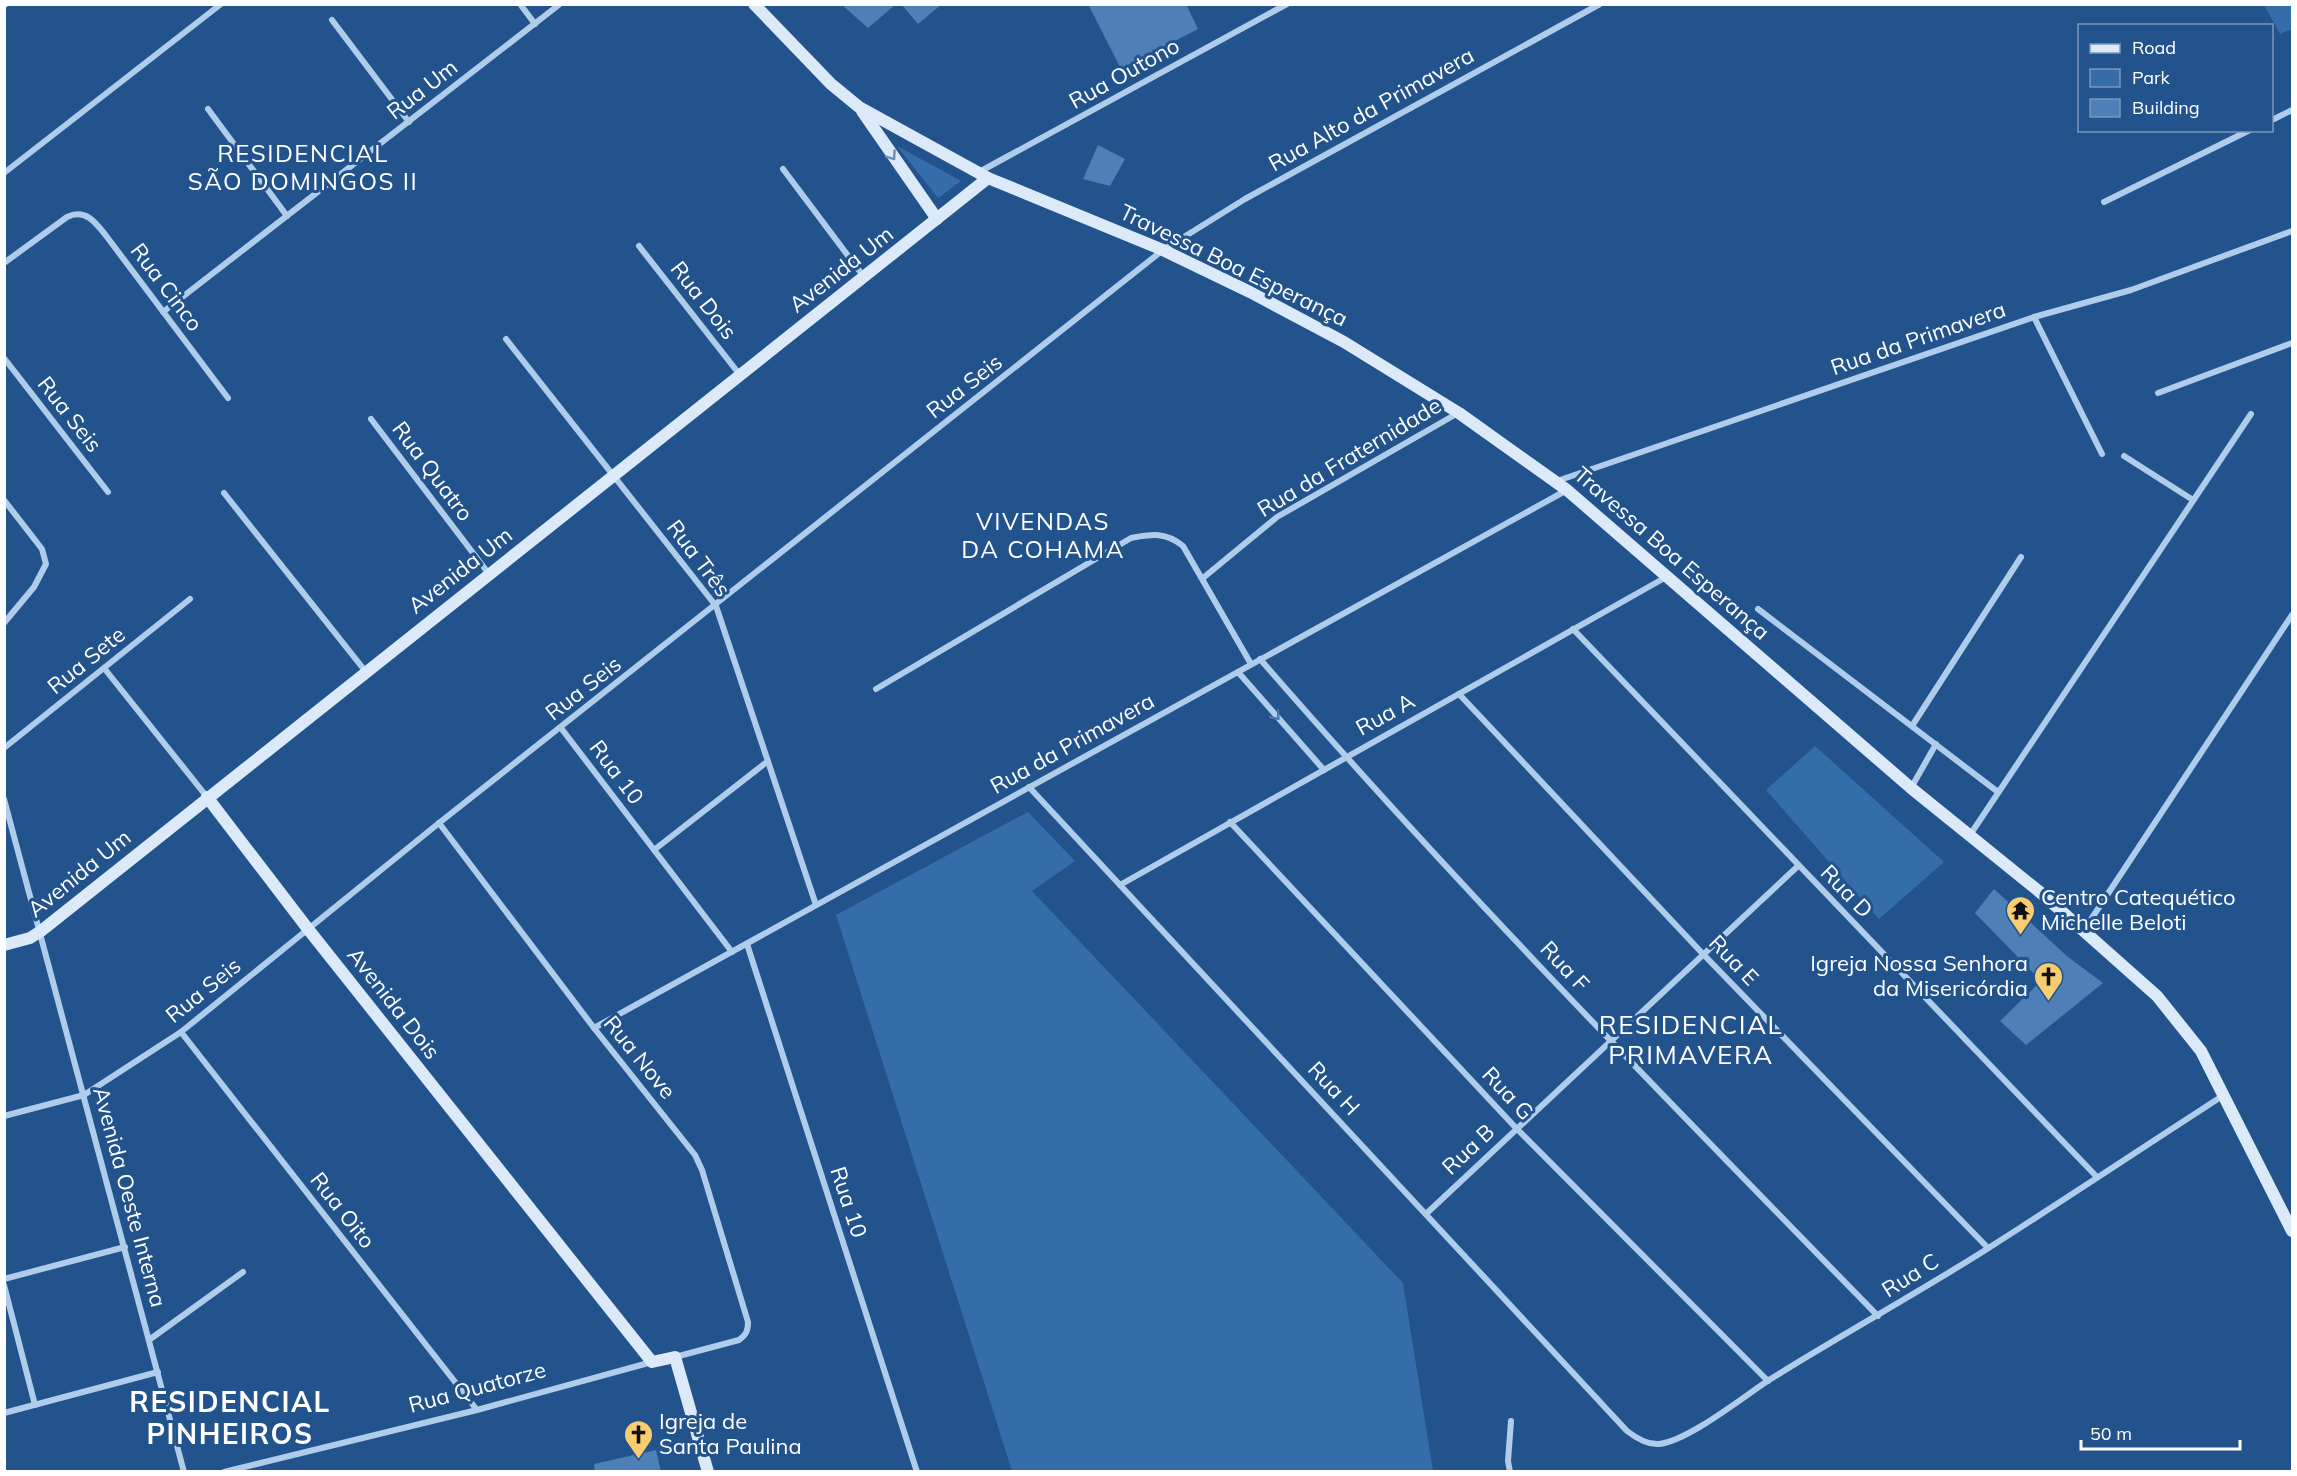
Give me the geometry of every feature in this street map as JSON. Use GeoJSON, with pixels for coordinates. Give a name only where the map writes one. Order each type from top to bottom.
{"type":"FeatureCollection","features":[{"type":"Feature","properties":{"kind":"street"},"geometry":{"type":"LineString","coordinates":[[4,172],[221,4]]}},
{"type":"Feature","properties":{"kind":"street"},"geometry":{"type":"LineString","coordinates":[[520,4],[535,24]]}},
{"type":"Feature","properties":{"kind":"street","name":"Rua Um"},"geometry":{"type":"LineString","coordinates":[[164,312],[560,4]]}},
{"type":"Feature","properties":{"kind":"street"},"geometry":{"type":"LineString","coordinates":[[754,4],[831,84],[859,107],[937,219]]}},
{"type":"Feature","properties":{"kind":"street","name":"Rua Outono"},"geometry":{"type":"LineString","coordinates":[[983,175],[1287,4]]}},
{"type":"Feature","properties":{"kind":"street","name":"Rua Alto da Primavera"},"geometry":{"type":"LineString","coordinates":[[1163,250],[1264,188],[1600,4]]}},
{"type":"Feature","properties":{"kind":"street"},"geometry":{"type":"LineString","coordinates":[[332,20],[409,122]]}},
{"type":"Feature","properties":{"kind":"street","name":"Travessa Boa Esperança"},"geometry":{"type":"LineString","coordinates":[[859,107],[983,175],[1163,250],[1250,292],[1344,342],[1459,413],[1567,490],[1911,788],[2084,930],[2157,996],[2201,1051],[2292,1231]]}},
{"type":"Feature","properties":{"kind":"street"},"geometry":{"type":"LineString","coordinates":[[208,109],[287,216]]}},
{"type":"Feature","properties":{"kind":"street"},"geometry":{"type":"LineString","coordinates":[[2273,119],[2292,110]]}},
{"type":"Feature","properties":{"kind":"street"},"geometry":{"type":"LineString","coordinates":[[2104,202],[2246,132]]}},
{"type":"Feature","properties":{"kind":"street"},"geometry":{"type":"LineString","coordinates":[[783,169],[864,277]]}},
{"type":"Feature","properties":{"kind":"street","name":"Avenida Um"},"geometry":{"type":"LineString","coordinates":[[4,945],[30,938],[41,931],[937,219],[983,175]]}},
{"type":"Feature","properties":{"kind":"street","name":"Rua Cinco"},"geometry":{"type":"LineString","coordinates":[[4,263],[67,217],[74,213],[84,214],[97,225],[228,398]]}},
{"type":"Feature","properties":{"kind":"street","name":"Rua da Primavera"},"geometry":{"type":"LineString","coordinates":[[1556,482],[2034,317],[2131,290],[2292,231]]}},
{"type":"Feature","properties":{"kind":"street","name":"Rua Dois"},"geometry":{"type":"LineString","coordinates":[[639,246],[740,375]]}},
{"type":"Feature","properties":{"kind":"street","name":"Rua Seis"},"geometry":{"type":"LineString","coordinates":[[4,1116],[84,1095],[181,1032],[439,823],[1163,250]]}},
{"type":"Feature","properties":{"kind":"street"},"geometry":{"type":"LineString","coordinates":[[2034,317],[2102,454]]}},
{"type":"Feature","properties":{"kind":"street","name":"Rua Três"},"geometry":{"type":"LineString","coordinates":[[506,339],[716,606],[816,906]]}},
{"type":"Feature","properties":{"kind":"street"},"geometry":{"type":"LineString","coordinates":[[2158,393],[2292,343]]}},
{"type":"Feature","properties":{"kind":"street","name":"Rua Seis"},"geometry":{"type":"LineString","coordinates":[[4,358],[108,492]]}},
{"type":"Feature","properties":{"kind":"street","name":"Rua da Fraternidade"},"geometry":{"type":"LineString","coordinates":[[1203,578],[1277,517],[1459,413]]}},
{"type":"Feature","properties":{"kind":"street"},"geometry":{"type":"LineString","coordinates":[[1970,836],[2251,414]]}},
{"type":"Feature","properties":{"kind":"street","name":"Rua Quatro"},"geometry":{"type":"LineString","coordinates":[[371,418],[489,574]]}},
{"type":"Feature","properties":{"kind":"street"},"geometry":{"type":"LineString","coordinates":[[2124,456],[2193,500]]}},
{"type":"Feature","properties":{"kind":"street","name":"Rua da Primavera"},"geometry":{"type":"LineString","coordinates":[[594,1028],[1567,490]]}},
{"type":"Feature","properties":{"kind":"street"},"geometry":{"type":"LineString","coordinates":[[224,492],[366,672]]}},
{"type":"Feature","properties":{"kind":"street"},"geometry":{"type":"LineString","coordinates":[[4,500],[42,549],[46,558],[43,572],[23,602],[4,624]]}},
{"type":"Feature","properties":{"kind":"street"},"geometry":{"type":"LineString","coordinates":[[876,689],[1131,538],[1158,534],[1176,540],[1190,556],[1251,664]]}},
{"type":"Feature","properties":{"kind":"street"},"geometry":{"type":"LineString","coordinates":[[1912,726],[2021,557]]}},
{"type":"Feature","properties":{"kind":"street","name":"Rua A"},"geometry":{"type":"LineString","coordinates":[[1120,885],[1668,576]]}},
{"type":"Feature","properties":{"kind":"street","name":"Rua Sete"},"geometry":{"type":"LineString","coordinates":[[4,748],[190,599]]}},
{"type":"Feature","properties":{"kind":"street"},"geometry":{"type":"LineString","coordinates":[[1758,609],[1998,792]]}},
{"type":"Feature","properties":{"kind":"street"},"geometry":{"type":"LineString","coordinates":[[2084,930],[2292,615]]}},
{"type":"Feature","properties":{"kind":"street","name":"Rua D"},"geometry":{"type":"LineString","coordinates":[[1573,629],[2096,1176]]}},
{"type":"Feature","properties":{"kind":"street","name":"Rua F"},"geometry":{"type":"LineString","coordinates":[[1260,659],[1345,758],[1609,1040],[1878,1316]]}},
{"type":"Feature","properties":{"kind":"street","name":"Avenida Dois"},"geometry":{"type":"LineString","coordinates":[[104,668],[652,1362]]}},
{"type":"Feature","properties":{"kind":"street"},"geometry":{"type":"LineString","coordinates":[[1238,672],[1324,770]]}},
{"type":"Feature","properties":{"kind":"street","name":"Rua E"},"geometry":{"type":"LineString","coordinates":[[1459,694],[1703,954],[1988,1248]]}},
{"type":"Feature","properties":{"kind":"street","name":"Rua 10"},"geometry":{"type":"LineString","coordinates":[[561,728],[732,952]]}},
{"type":"Feature","properties":{"kind":"street"},"geometry":{"type":"LineString","coordinates":[[1911,788],[1936,744]]}},
{"type":"Feature","properties":{"kind":"street"},"geometry":{"type":"LineString","coordinates":[[654,850],[768,761]]}},
{"type":"Feature","properties":{"kind":"street","name":"Rua H"},"geometry":{"type":"LineString","coordinates":[[1029,787],[1612,1414]]}},
{"type":"Feature","properties":{"kind":"street","name":"Avenida Oeste Interna"},"geometry":{"type":"LineString","coordinates":[[4,799],[184,1472]]}},
{"type":"Feature","properties":{"kind":"street","name":"Rua G"},"geometry":{"type":"LineString","coordinates":[[1230,822],[1516,1128],[1768,1381]]}},
{"type":"Feature","properties":{"kind":"street","name":"Rua Nove"},"geometry":{"type":"LineString","coordinates":[[439,823],[594,1028],[695,1155],[702,1170],[748,1322],[745,1336],[739,1340]]}},
{"type":"Feature","properties":{"kind":"street","name":"Rua B"},"geometry":{"type":"LineString","coordinates":[[1426,1213],[1798,866]]}},
{"type":"Feature","properties":{"kind":"street","name":"Rua 10"},"geometry":{"type":"LineString","coordinates":[[747,944],[917,1472]]}},
{"type":"Feature","properties":{"kind":"street","name":"Rua Oito"},"geometry":{"type":"LineString","coordinates":[[181,1032],[477,1410]]}},
{"type":"Feature","properties":{"kind":"street","name":"Rua C"},"geometry":{"type":"LineString","coordinates":[[1612,1414],[1636,1439],[1659,1444],[1683,1436],[1768,1381],[1988,1248],[2224,1095]]}},
{"type":"Feature","properties":{"kind":"street"},"geometry":{"type":"LineString","coordinates":[[4,1279],[125,1247]]}},
{"type":"Feature","properties":{"kind":"street"},"geometry":{"type":"LineString","coordinates":[[149,1340],[243,1272]]}},
{"type":"Feature","properties":{"kind":"street"},"geometry":{"type":"LineString","coordinates":[[4,1285],[35,1405]]}},
{"type":"Feature","properties":{"kind":"street","name":"Rua Quatorze"},"geometry":{"type":"LineString","coordinates":[[224,1472],[477,1410],[739,1340]]}},
{"type":"Feature","properties":{"kind":"street"},"geometry":{"type":"LineString","coordinates":[[675,1357],[708,1472]]}},
{"type":"Feature","properties":{"kind":"street"},"geometry":{"type":"LineString","coordinates":[[4,1413],[158,1372]]}},
{"type":"Feature","properties":{"kind":"street"},"geometry":{"type":"LineString","coordinates":[[1510,1472],[1508,1461],[1511,1420]]}},
{"type":"Feature","properties":{"kind":"green space"},"geometry":{"type":"Polygon","coordinates":[[[2264,5],[2292,5],[2292,29],[2280,34],[2264,5]]]}},
{"type":"Feature","properties":{"kind":"green space"},"geometry":{"type":"Polygon","coordinates":[[[897,146],[961,181],[938,198],[897,146]]]}},
{"type":"Feature","properties":{"kind":"green space"},"geometry":{"type":"Polygon","coordinates":[[[1815,746],[1944,862],[1879,919],[1766,790],[1815,746]]]}},
{"type":"Feature","properties":{"kind":"green space"},"geometry":{"type":"Polygon","coordinates":[[[1028,812],[1075,861],[1032,891],[1403,1283],[1433,1471],[1012,1471],[836,915],[1028,812]]]}},
{"type":"Feature","properties":{"kind":"building"},"geometry":{"type":"Polygon","coordinates":[[[841,4],[896,4],[868,28],[841,4]]]}},
{"type":"Feature","properties":{"kind":"building"},"geometry":{"type":"Polygon","coordinates":[[[901,4],[942,4],[918,24],[901,4]]]}},
{"type":"Feature","properties":{"kind":"building"},"geometry":{"type":"Polygon","coordinates":[[[1088,4],[1186,4],[1198,29],[1121,69],[1088,4]]]}},
{"type":"Feature","properties":{"kind":"building"},"geometry":{"type":"Polygon","coordinates":[[[1098,145],[1125,159],[1110,186],[1083,179],[1098,145]]]}},
{"type":"Feature","properties":{"kind":"building"},"geometry":{"type":"Polygon","coordinates":[[[1994,889],[2068,957],[2103,983],[2026,1045],[2000,1021],[2041,981],[1975,913],[1994,889]]]}},
{"type":"Feature","properties":{"kind":"building","name":"Igreja de Santa Paulina"},"geometry":{"type":"Polygon","coordinates":[[[656,1450],[661,1472],[595,1472],[594,1464],[656,1450]]]}},
{"type":"Feature","properties":{"kind":"place","name":"Centro Catequético Michelle Beloti"},"geometry":{"type":"Point","coordinates":[2020,936]}},
{"type":"Feature","properties":{"kind":"place","name":"Igreja Nossa Senhora da Misericórdia"},"geometry":{"type":"Point","coordinates":[2049,1002]}},
{"type":"Feature","properties":{"kind":"place","name":"Igreja de Santa Paulina"},"geometry":{"type":"Point","coordinates":[638,1460]}},
{"type":"Feature","properties":{"kind":"district","name":"RESIDENCIAL SÃO DOMINGOS II"},"geometry":{"type":"Point","coordinates":[303,167]}},
{"type":"Feature","properties":{"kind":"district","name":"VIVENDAS DA COHAMA"},"geometry":{"type":"Point","coordinates":[1043,535]}},
{"type":"Feature","properties":{"kind":"district","name":"RESIDENCIAL PRIMAVERA"},"geometry":{"type":"Point","coordinates":[1691,1039]}},
{"type":"Feature","properties":{"kind":"district","name":"RESIDENCIAL PINHEIROS"},"geometry":{"type":"Point","coordinates":[230,1417]}}]}
